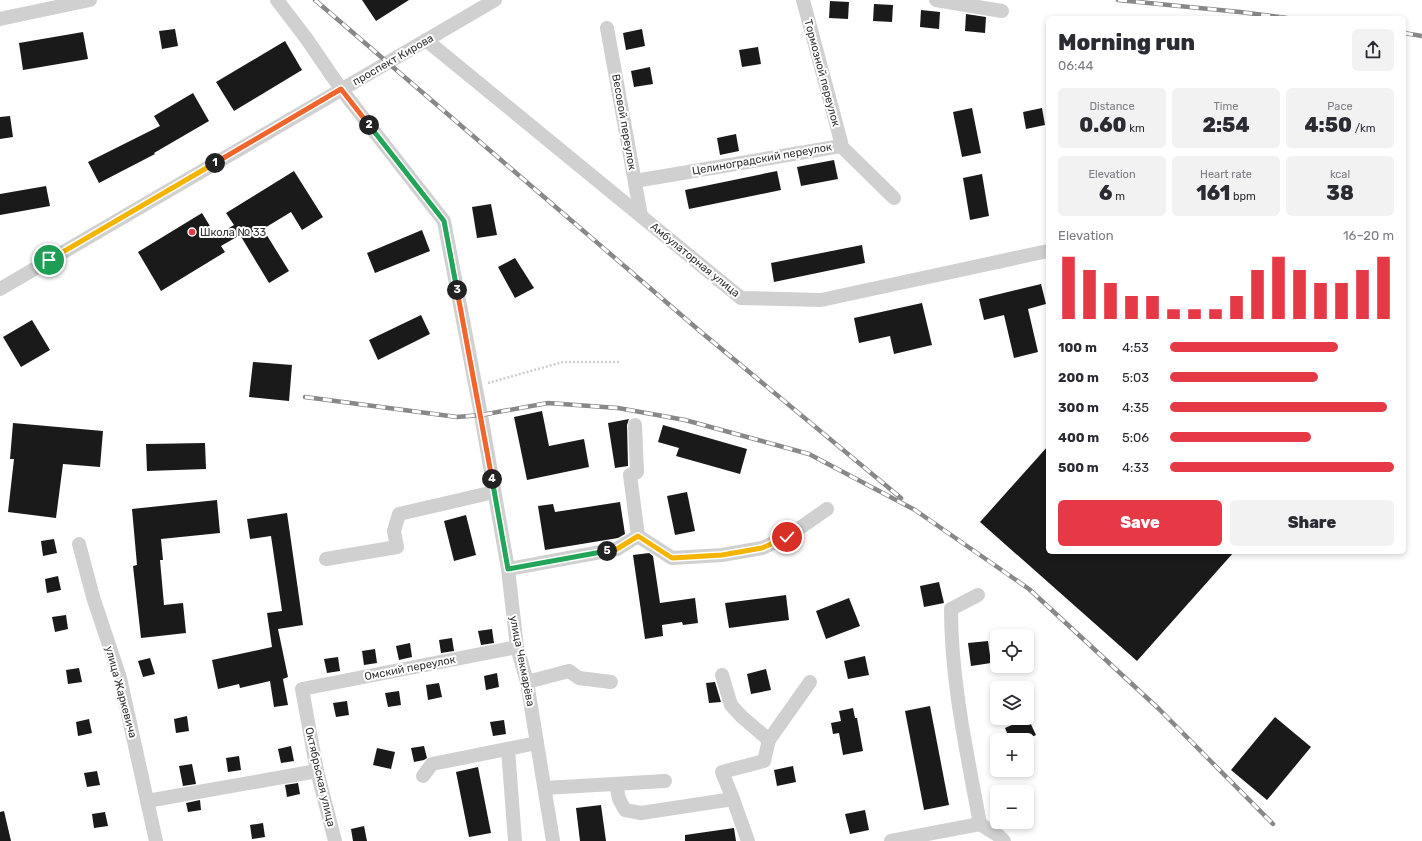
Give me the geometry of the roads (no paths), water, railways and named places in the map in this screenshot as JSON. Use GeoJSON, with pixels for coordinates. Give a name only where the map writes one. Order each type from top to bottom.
{"type":"FeatureCollection","features":[{"type":"Feature","properties":{"kind":"street"},"geometry":{"type":"LineString","coordinates":[[0,19],[90,0]]}},
{"type":"Feature","properties":{"kind":"street","name":"улица Чекмарёва"},"geometry":{"type":"LineString","coordinates":[[277,0],[306,38],[341,89],[444,221],[476,386],[508,569],[517,647],[527,682],[553,841]]}},
{"type":"Feature","properties":{"kind":"street","name":"проспект Кирова"},"geometry":{"type":"LineString","coordinates":[[0,289],[495,0]]}},
{"type":"Feature","properties":{"kind":"street","name":"Тормозной переулок"},"geometry":{"type":"LineString","coordinates":[[803,0],[841,146]]}},
{"type":"Feature","properties":{"kind":"street"},"geometry":{"type":"LineString","coordinates":[[936,0],[1002,11]]}},
{"type":"Feature","properties":{"kind":"street","name":"Весовой переулок"},"geometry":{"type":"LineString","coordinates":[[607,28],[641,216]]}},
{"type":"Feature","properties":{"kind":"street","name":"Амбулаторная улица"},"geometry":{"type":"LineString","coordinates":[[426,40],[740,298],[821,300],[1046,251]]}},
{"type":"Feature","properties":{"kind":"street","name":"Целиноградский переулок"},"geometry":{"type":"LineString","coordinates":[[635,181],[841,146],[894,198]]}},
{"type":"Feature","properties":{"kind":"street"},"geometry":{"type":"LineString","coordinates":[[635,425],[637,472],[630,475],[638,536],[672,558],[722,555],[762,548],[787,537],[827,509]]}},
{"type":"Feature","properties":{"kind":"street"},"geometry":{"type":"LineString","coordinates":[[326,559],[397,547],[394,531],[399,514],[494,492]]}},
{"type":"Feature","properties":{"kind":"street"},"geometry":{"type":"LineString","coordinates":[[508,569],[617,549],[638,536]]}},
{"type":"Feature","properties":{"kind":"street","name":"улица Жаркевича"},"geometry":{"type":"LineString","coordinates":[[79,544],[93,597],[120,678],[156,841]]}},
{"type":"Feature","properties":{"kind":"street"},"geometry":{"type":"LineString","coordinates":[[978,595],[951,609],[951,634],[961,718],[980,824]]}},
{"type":"Feature","properties":{"kind":"street","name":"Омский переулок"},"geometry":{"type":"LineString","coordinates":[[302,689],[517,647]]}},
{"type":"Feature","properties":{"kind":"street"},"geometry":{"type":"LineString","coordinates":[[527,682],[569,671],[579,678],[611,682]]}},
{"type":"Feature","properties":{"kind":"street"},"geometry":{"type":"LineString","coordinates":[[722,675],[732,705],[742,718],[768,740]]}},
{"type":"Feature","properties":{"kind":"street"},"geometry":{"type":"LineString","coordinates":[[748,841],[722,772],[764,761],[768,740],[810,682]]}},
{"type":"Feature","properties":{"kind":"street","name":"Октябрьская улица"},"geometry":{"type":"LineString","coordinates":[[302,689],[317,771],[334,841]]}},
{"type":"Feature","properties":{"kind":"street"},"geometry":{"type":"LineString","coordinates":[[423,776],[432,764],[537,743]]}},
{"type":"Feature","properties":{"kind":"street"},"geometry":{"type":"LineString","coordinates":[[508,749],[515,841]]}},
{"type":"Feature","properties":{"kind":"street"},"geometry":{"type":"LineString","coordinates":[[147,801],[317,771]]}},
{"type":"Feature","properties":{"kind":"street"},"geometry":{"type":"LineString","coordinates":[[545,788],[665,781]]}},
{"type":"Feature","properties":{"kind":"street"},"geometry":{"type":"LineString","coordinates":[[616,784],[619,799],[625,810],[641,813],[733,799]]}},
{"type":"Feature","properties":{"kind":"street"},"geometry":{"type":"LineString","coordinates":[[891,841],[980,824],[1002,838]]}},
{"type":"Feature","properties":{"kind":"railway"},"geometry":{"type":"LineString","coordinates":[[315,0],[701,332],[901,498]]}},
{"type":"Feature","properties":{"kind":"railway"},"geometry":{"type":"LineString","coordinates":[[1118,0],[1271,16]]}},
{"type":"Feature","properties":{"kind":"railway"},"geometry":{"type":"LineString","coordinates":[[1406,33],[1422,36]]}},
{"type":"Feature","properties":{"kind":"railway"},"geometry":{"type":"LineString","coordinates":[[305,397],[457,417],[481,415],[548,403],[618,408],[685,420],[809,454],[915,510],[1029,589],[1159,709],[1273,824]]}},
{"type":"Feature","properties":{"kind":"place","name":"Школа № 33"},"geometry":{"type":"Point","coordinates":[192,232]}}]}
